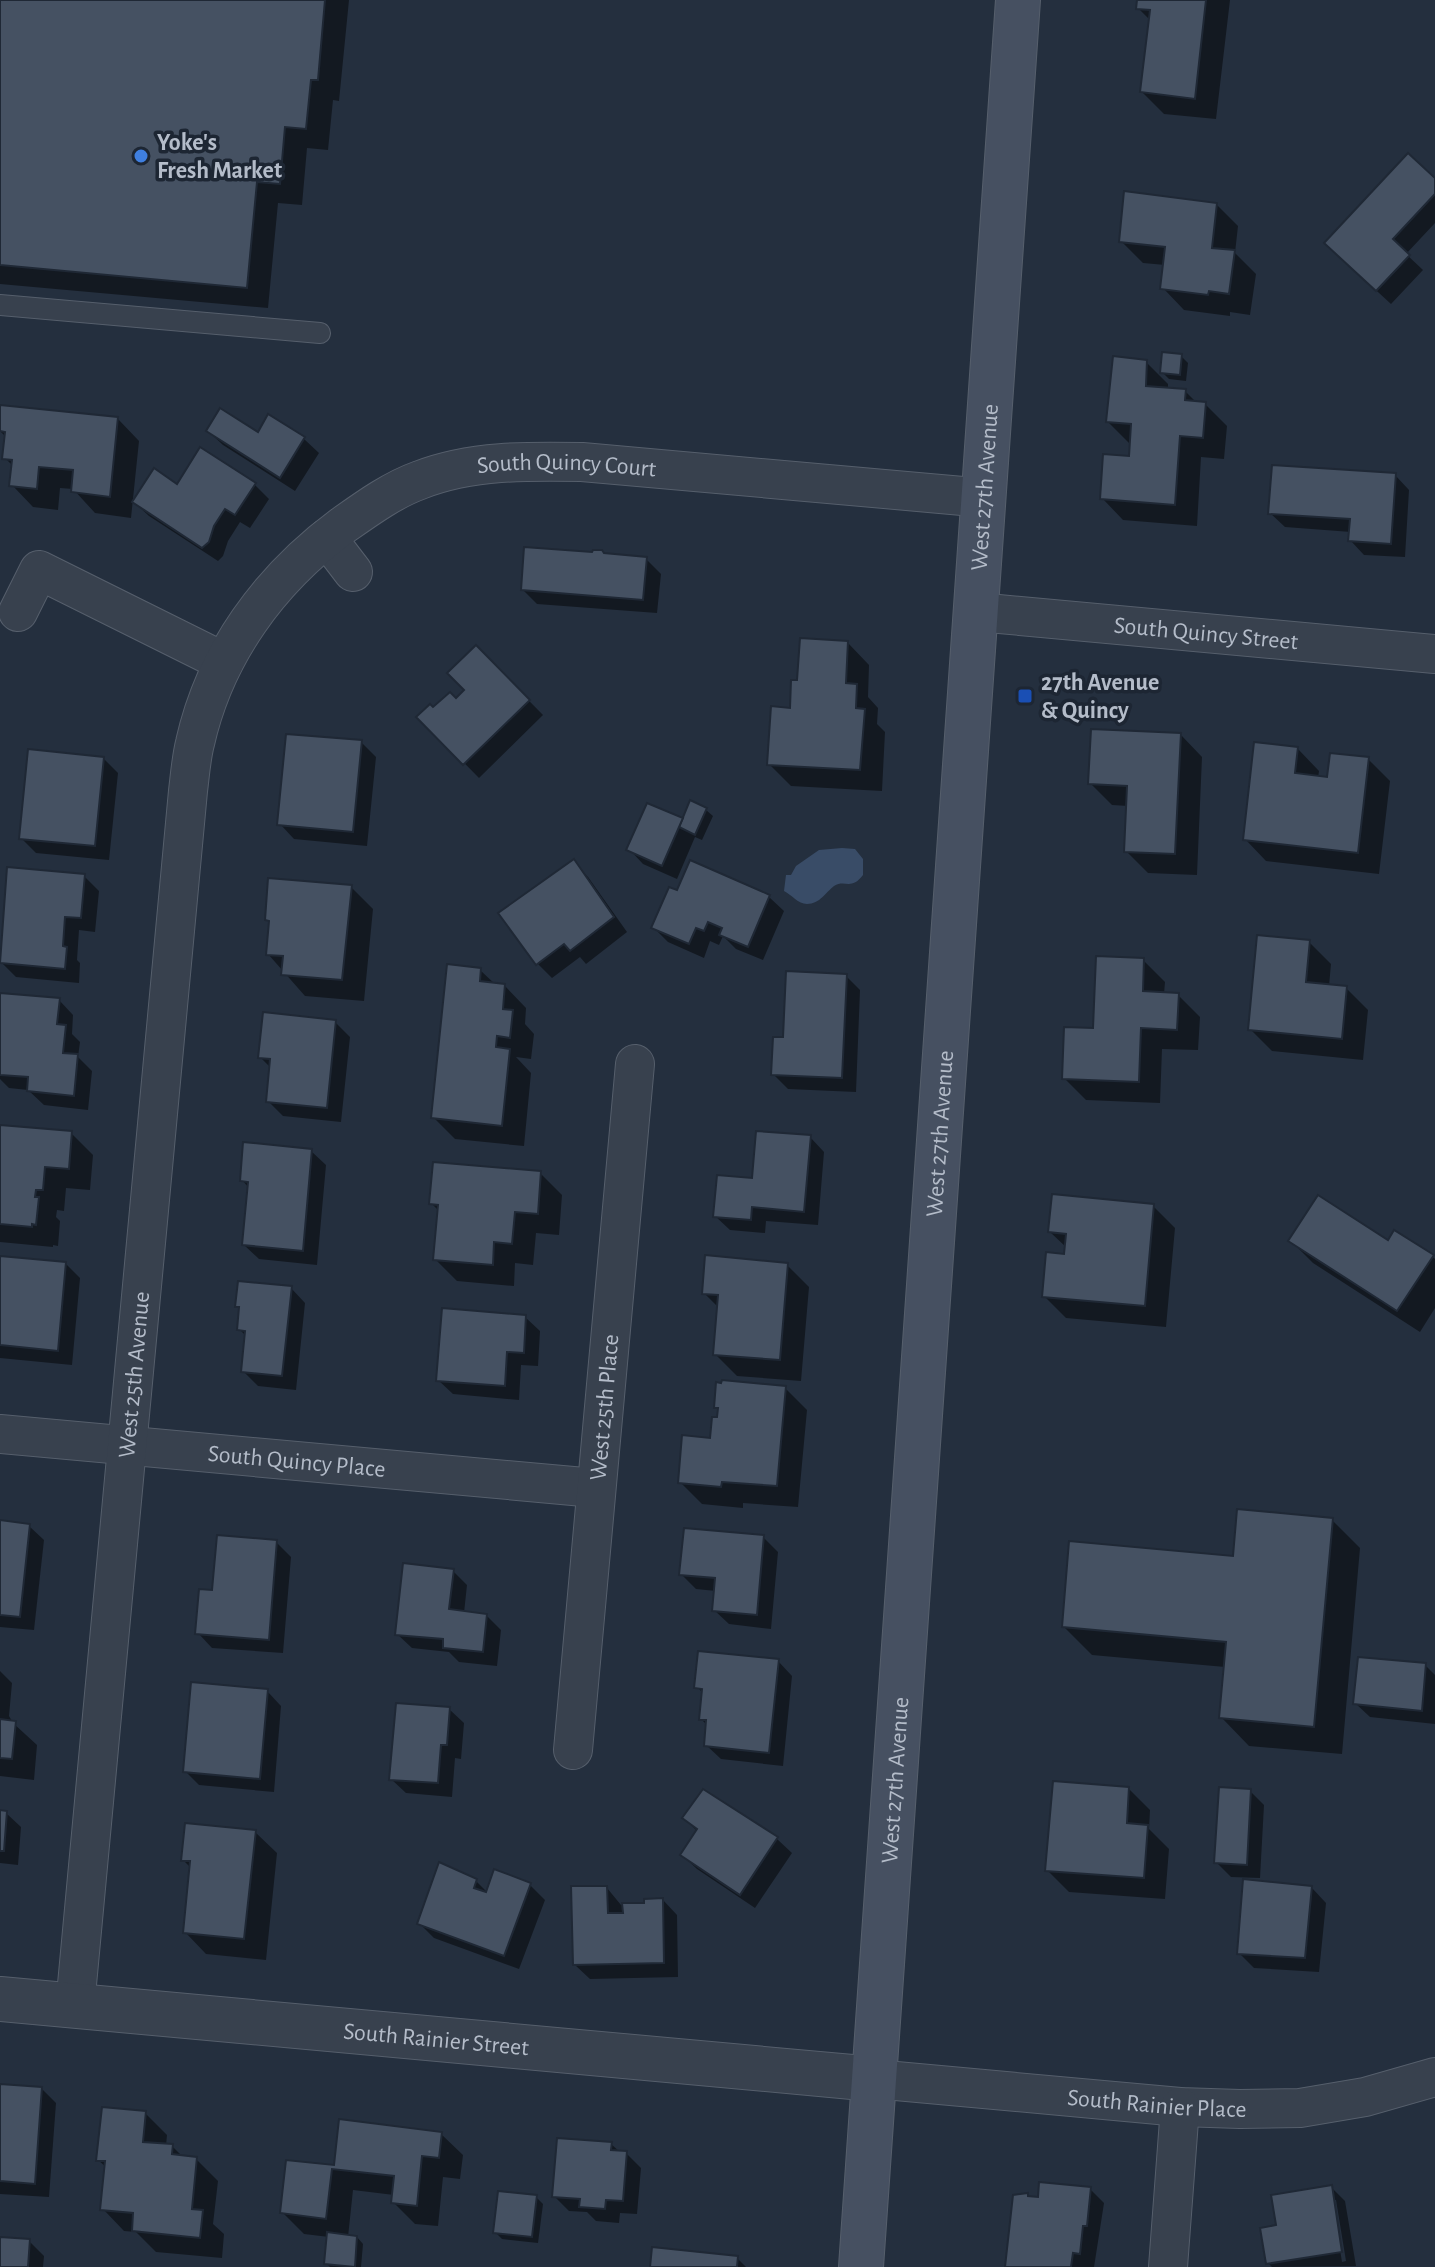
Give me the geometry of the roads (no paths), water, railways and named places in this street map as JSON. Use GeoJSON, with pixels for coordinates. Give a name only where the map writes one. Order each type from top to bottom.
{"type":"FeatureCollection","features":[{"type":"Feature","properties":{"kind":"main road","name":"West 27th Avenue"},"geometry":{"type":"LineString","coordinates":[[861,2267],[1018,0]]}},
{"type":"Feature","properties":{"kind":"street","name":"South Quincy Court"},"geometry":{"type":"LineString","coordinates":[[195,743],[224,662],[247,620],[285,577],[327,538],[372,504],[421,479],[478,466],[531,461],[582,462],[985,498]]}},
{"type":"Feature","properties":{"kind":"street"},"geometry":{"type":"LineString","coordinates":[[327,538],[353,572]]}},
{"type":"Feature","properties":{"kind":"street"},"geometry":{"type":"LineString","coordinates":[[18,612],[39,570],[224,662]]}},
{"type":"Feature","properties":{"kind":"street","name":"South Quincy Street"},"geometry":{"type":"LineString","coordinates":[[977,612],[1435,654]]}},
{"type":"Feature","properties":{"kind":"street","name":"West 25th Avenue"},"geometry":{"type":"LineString","coordinates":[[75,2006],[188,791],[195,743]]}},
{"type":"Feature","properties":{"kind":"street","name":"West 25th Place"},"geometry":{"type":"LineString","coordinates":[[573,1750],[635,1064]]}},
{"type":"Feature","properties":{"kind":"street","name":"South Quincy Place"},"geometry":{"type":"LineString","coordinates":[[0,1434],[595,1488]]}},
{"type":"Feature","properties":{"kind":"street","name":"South Rainier Street"},"geometry":{"type":"LineString","coordinates":[[0,1999],[874,2079]]}},
{"type":"Feature","properties":{"kind":"street","name":"South Rainier Place"},"geometry":{"type":"LineString","coordinates":[[874,2079],[1180,2107],[1300,2108],[1365,2097],[1435,2077]]}},
{"type":"Feature","properties":{"kind":"street"},"geometry":{"type":"LineString","coordinates":[[1168,2267],[1180,2107]]}},
{"type":"Feature","properties":{"kind":"lane"},"geometry":{"type":"LineString","coordinates":[[0,305],[320,333]]}},
{"type":"Feature","properties":{"kind":"water"},"geometry":{"type":"Polygon","coordinates":[[[855,849],[863,859],[863,875],[859,880],[834,886],[819,900],[807,904],[784,891],[786,875],[791,875],[796,866],[819,850],[855,849]]]}},
{"type":"Feature","properties":{"kind":"place","name":"Yoke's Fresh Market"},"geometry":{"type":"Point","coordinates":[141,156]}},
{"type":"Feature","properties":{"kind":"place","name":"27th Avenue & Quincy"},"geometry":{"type":"Point","coordinates":[1025,696]}}]}
